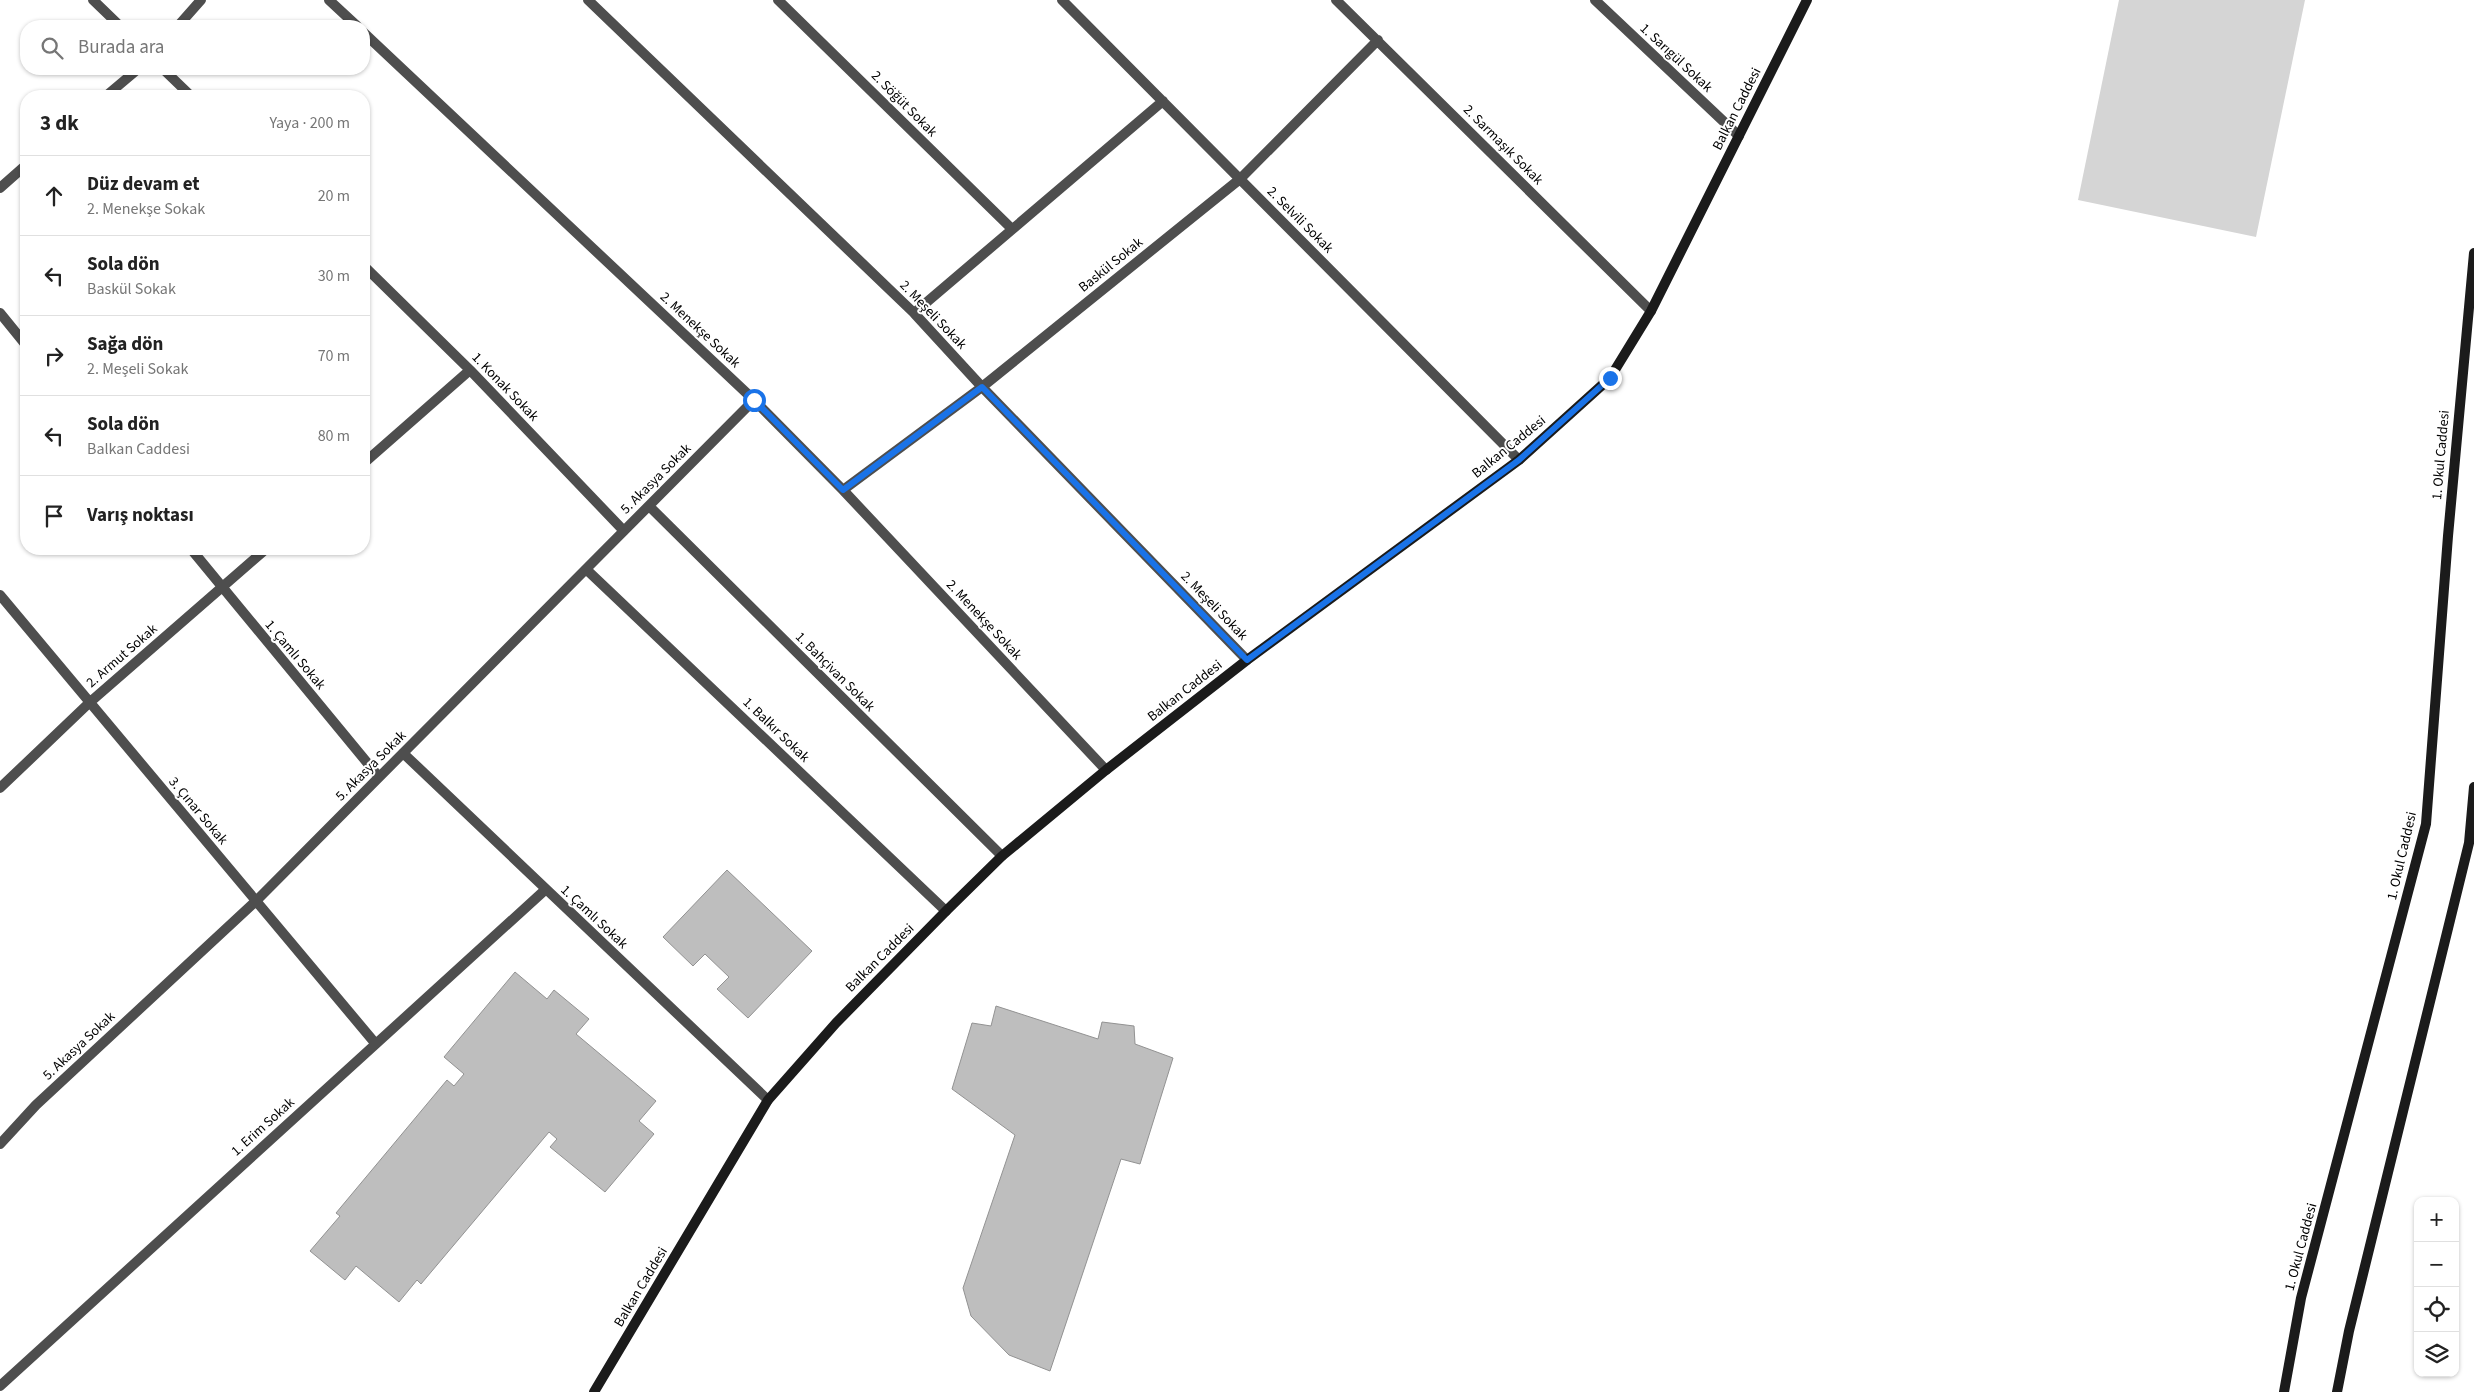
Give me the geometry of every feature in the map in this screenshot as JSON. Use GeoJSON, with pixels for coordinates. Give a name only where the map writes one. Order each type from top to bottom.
{"type":"FeatureCollection","features":[{"type":"Feature","properties":{"kind":"street"},"geometry":{"type":"LineString","coordinates":[[93,0],[114,20]]}},
{"type":"Feature","properties":{"kind":"street"},"geometry":{"type":"LineString","coordinates":[[183,20],[201,0]]}},
{"type":"Feature","properties":{"kind":"street"},"geometry":{"type":"LineString","coordinates":[[329,0],[350,20]]}},
{"type":"Feature","properties":{"kind":"street","name":"2. Meşeli Sokak"},"geometry":{"type":"LineString","coordinates":[[588,0],[914,313],[982,387],[1247,660]]}},
{"type":"Feature","properties":{"kind":"street","name":"2. Söğüt Sokak"},"geometry":{"type":"LineString","coordinates":[[778,0],[1011,228]]}},
{"type":"Feature","properties":{"kind":"street","name":"2. Selvili Sokak"},"geometry":{"type":"LineString","coordinates":[[1062,0],[1519,460]]}},
{"type":"Feature","properties":{"kind":"street","name":"2. Sarmaşık Sokak"},"geometry":{"type":"LineString","coordinates":[[1336,0],[1650,311]]}},
{"type":"Feature","properties":{"kind":"street","name":"1. Sarıgül Sokak"},"geometry":{"type":"LineString","coordinates":[[1595,0],[1739,136]]}},
{"type":"Feature","properties":{"kind":"street","name":"Balkan Caddesi"},"geometry":{"type":"LineString","coordinates":[[594,1392],[768,1100],[836,1023],[946,911],[1002,856],[1106,770],[1247,660],[1519,460],[1610,378],[1650,311],[1807,0]]}},
{"type":"Feature","properties":{"kind":"street","name":"2. Menekşe Sokak"},"geometry":{"type":"LineString","coordinates":[[370,39],[754,400],[843,490],[1106,770]]}},
{"type":"Feature","properties":{"kind":"street","name":"Baskül Sokak"},"geometry":{"type":"LineString","coordinates":[[843,490],[982,387],[1240,179],[1378,40]]}},
{"type":"Feature","properties":{"kind":"street"},"geometry":{"type":"LineString","coordinates":[[113,90],[131,75]]}},
{"type":"Feature","properties":{"kind":"street"},"geometry":{"type":"LineString","coordinates":[[169,75],[185,90]]}},
{"type":"Feature","properties":{"kind":"street"},"geometry":{"type":"LineString","coordinates":[[914,313],[1011,228],[1162,101]]}},
{"type":"Feature","properties":{"kind":"street"},"geometry":{"type":"LineString","coordinates":[[0,188],[20,170]]}},
{"type":"Feature","properties":{"kind":"street","name":"1. Okul Caddesi"},"geometry":{"type":"LineString","coordinates":[[2284,1392],[2302,1298],[2426,824],[2448,536],[2474,252]]}},
{"type":"Feature","properties":{"kind":"street","name":"1. Konak Sokak"},"geometry":{"type":"LineString","coordinates":[[370,272],[470,370],[624,531]]}},
{"type":"Feature","properties":{"kind":"street"},"geometry":{"type":"LineString","coordinates":[[0,312],[20,337]]}},
{"type":"Feature","properties":{"kind":"street"},"geometry":{"type":"LineString","coordinates":[[370,458],[470,370]]}},
{"type":"Feature","properties":{"kind":"street","name":"5. Akasya Sokak"},"geometry":{"type":"LineString","coordinates":[[0,1144],[36,1105],[256,901],[754,400]]}},
{"type":"Feature","properties":{"kind":"street","name":"1. Bahçivan Sokak"},"geometry":{"type":"LineString","coordinates":[[649,506],[1002,856]]}},
{"type":"Feature","properties":{"kind":"street","name":"1. Çamlı Sokak"},"geometry":{"type":"LineString","coordinates":[[195,555],[379,777]]}},
{"type":"Feature","properties":{"kind":"street","name":"2. Armut Sokak"},"geometry":{"type":"LineString","coordinates":[[0,788],[89,703],[259,555]]}},
{"type":"Feature","properties":{"kind":"street","name":"1. Balkır Sokak"},"geometry":{"type":"LineString","coordinates":[[586,569],[946,911]]}},
{"type":"Feature","properties":{"kind":"street","name":"3. Çınar Sokak"},"geometry":{"type":"LineString","coordinates":[[0,596],[375,1043]]}},
{"type":"Feature","properties":{"kind":"street","name":"1. Çamlı Sokak"},"geometry":{"type":"LineString","coordinates":[[403,753],[768,1100]]}},
{"type":"Feature","properties":{"kind":"street"},"geometry":{"type":"LineString","coordinates":[[2337,1392],[2349,1331],[2469,843],[2474,787]]}},
{"type":"Feature","properties":{"kind":"street","name":"1. Erim Sokak"},"geometry":{"type":"LineString","coordinates":[[0,1386],[545,890]]}},
{"type":"Feature","properties":{"kind":"shaded area"},"geometry":{"type":"Polygon","coordinates":[[[2119,0],[2305,0],[2256,237],[2078,200],[2119,0]]]}},
{"type":"Feature","properties":{"kind":"building"},"geometry":{"type":"Polygon","coordinates":[[[727,870],[812,951],[748,1018],[717,989],[729,977],[705,954],[693,966],[663,937],[727,870]]]}},
{"type":"Feature","properties":{"kind":"building"},"geometry":{"type":"Polygon","coordinates":[[[515,972],[547,999],[554,990],[589,1019],[576,1034],[656,1101],[639,1121],[654,1134],[605,1192],[550,1147],[557,1139],[549,1132],[421,1284],[417,1280],[399,1302],[356,1266],[345,1280],[310,1251],[340,1216],[336,1213],[447,1080],[454,1086],[464,1074],[444,1057],[515,972]]]}},
{"type":"Feature","properties":{"kind":"building"},"geometry":{"type":"Polygon","coordinates":[[[996,1006],[1098,1039],[1102,1022],[1134,1026],[1135,1044],[1173,1058],[1140,1164],[1121,1159],[1050,1371],[1009,1355],[971,1316],[963,1288],[1015,1135],[952,1089],[972,1023],[991,1026],[996,1006]]]}},
{"type":"Feature","properties":{"kind":"route"},"geometry":{"type":"LineString","coordinates":[[754,400],[843,490],[982,387],[1247,660],[1519,460],[1610,378]]}}]}
